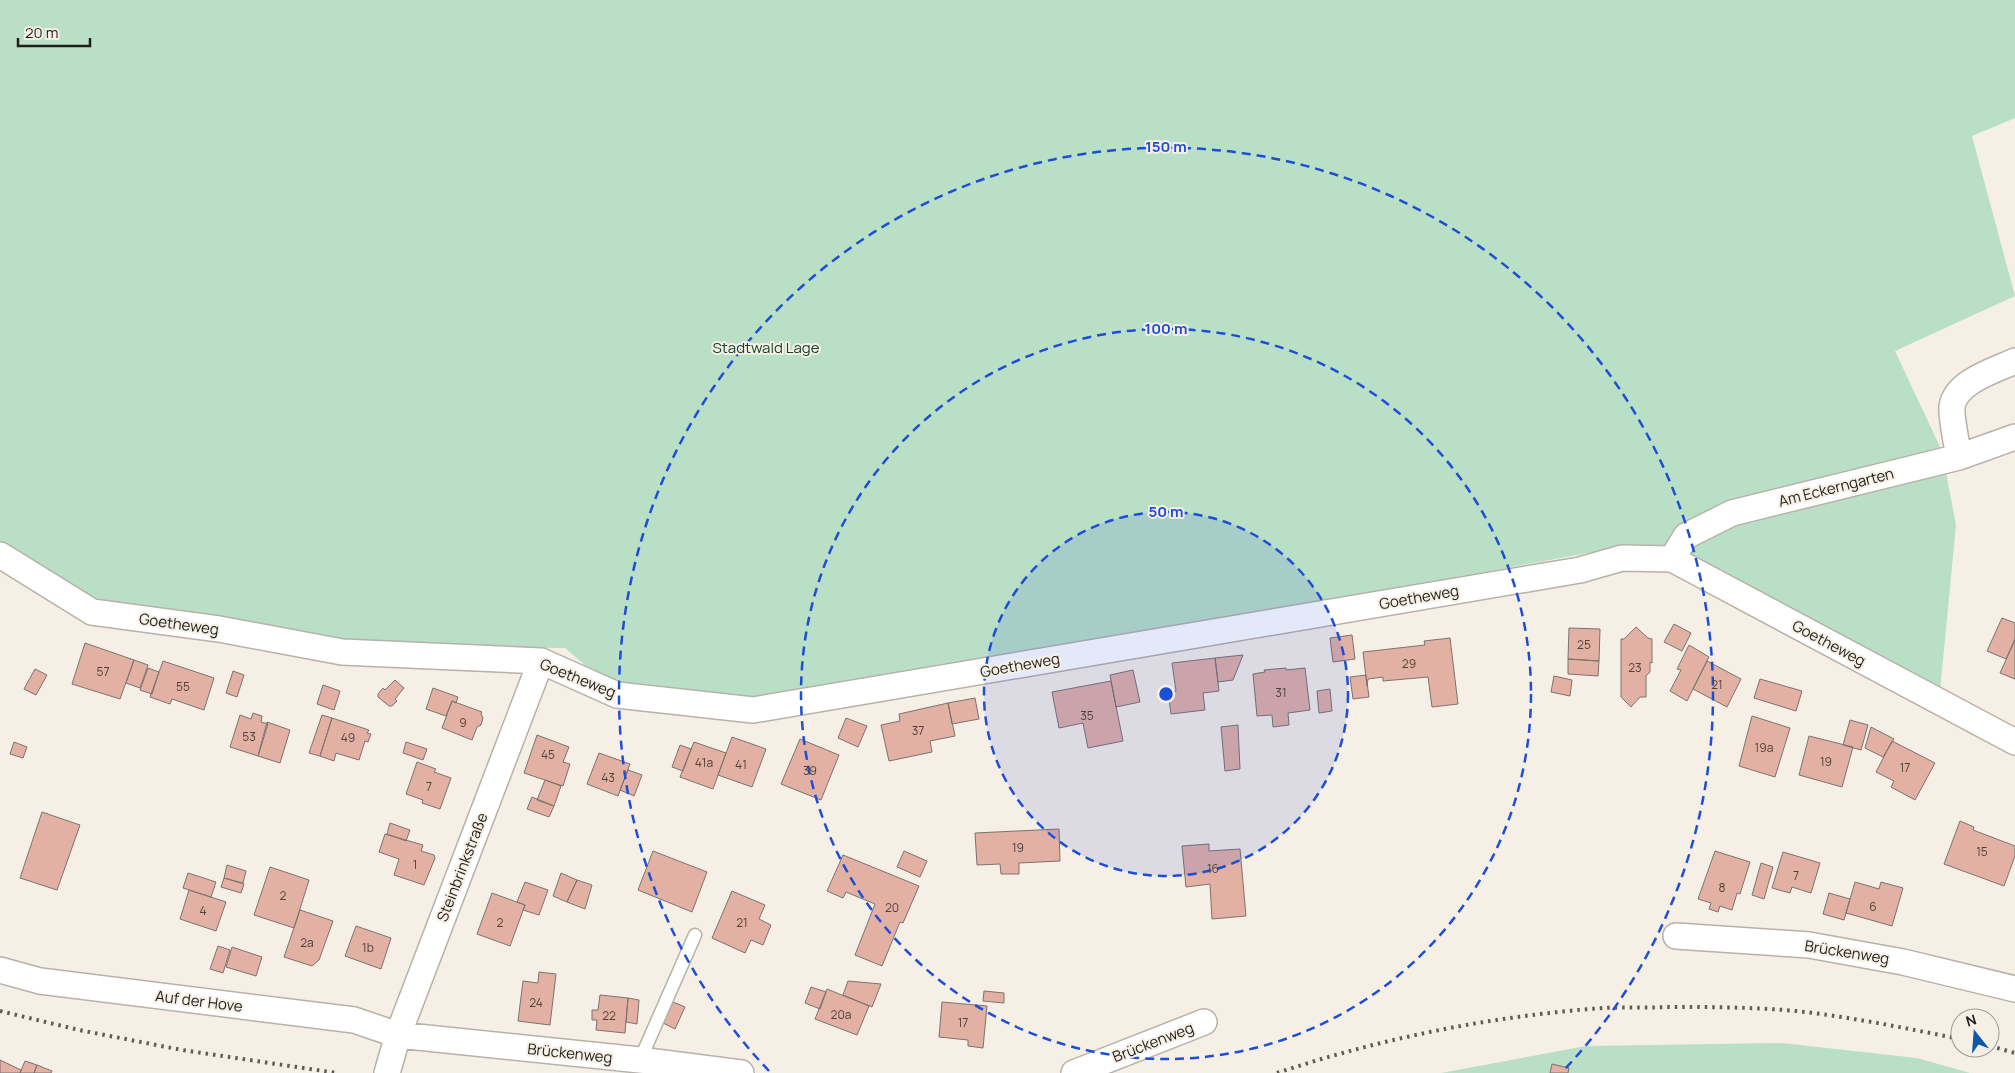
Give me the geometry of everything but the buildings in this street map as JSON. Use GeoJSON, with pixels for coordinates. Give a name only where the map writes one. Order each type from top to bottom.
{"type":"FeatureCollection","features":[{"type":"Feature","properties":{"kind":"street"},"geometry":{"type":"LineString","coordinates":[[1959,457],[1952,407],[1961,391],[1972,380],[2015,362]]}},
{"type":"Feature","properties":{"kind":"street","name":"Am Eckerngarten"},"geometry":{"type":"LineString","coordinates":[[1672,559],[1686,536],[1732,513],[1959,457],[2015,437]]}},
{"type":"Feature","properties":{"kind":"street","name":"Goetheweg"},"geometry":{"type":"LineString","coordinates":[[0,555],[92,612],[219,629],[342,652],[541,661],[617,696],[753,710],[1571,572],[1622,558],[1672,559],[2015,742]]}},
{"type":"Feature","properties":{"kind":"street","name":"Steinbrinkstraße"},"geometry":{"type":"LineString","coordinates":[[387,1073],[398,1035],[541,661]]}},
{"type":"Feature","properties":{"kind":"street","name":"Brückenweg"},"geometry":{"type":"LineString","coordinates":[[1676,936],[1809,945],[1903,962],[2015,989]]}},
{"type":"Feature","properties":{"kind":"street","name":"Auf der Hove"},"geometry":{"type":"LineString","coordinates":[[0,970],[40,981],[354,1020],[398,1035]]}},
{"type":"Feature","properties":{"kind":"street","name":"Brückenweg"},"geometry":{"type":"LineString","coordinates":[[1074,1073],[1204,1022]]}},
{"type":"Feature","properties":{"kind":"street","name":"Brückenweg"},"geometry":{"type":"LineString","coordinates":[[398,1035],[640,1060],[741,1073]]}},
{"type":"Feature","properties":{"kind":"lane"},"geometry":{"type":"LineString","coordinates":[[640,1060],[695,935]]}},
{"type":"Feature","properties":{"kind":"green space","name":"Stadtwald Lage"},"geometry":{"type":"Polygon","coordinates":[[[0,0],[2015,0],[2015,118],[1972,136],[2015,296],[1895,351],[1942,451],[1956,525],[1940,691],[1664,545],[1588,553],[1356,596],[761,700],[610,687],[565,648],[318,650],[92,601],[0,543],[0,0]]]}},
{"type":"Feature","properties":{"kind":"green space"},"geometry":{"type":"Polygon","coordinates":[[[1782,1043],[1917,1058],[1970,1073],[1441,1073],[1586,1046],[1782,1043]]]}},
{"type":"Feature","properties":{"kind":"railway"},"geometry":{"type":"LineString","coordinates":[[1277,1073],[1357,1049],[1438,1030],[1520,1017],[1603,1008],[1715,1007],[1796,1011],[1817,1013],[1950,1037]]}},
{"type":"Feature","properties":{"kind":"railway"},"geometry":{"type":"LineString","coordinates":[[0,1011],[79,1030],[182,1050],[337,1073]]}},
{"type":"Feature","properties":{"kind":"railway"},"geometry":{"type":"LineString","coordinates":[[2000,1049],[2015,1053]]}}]}
